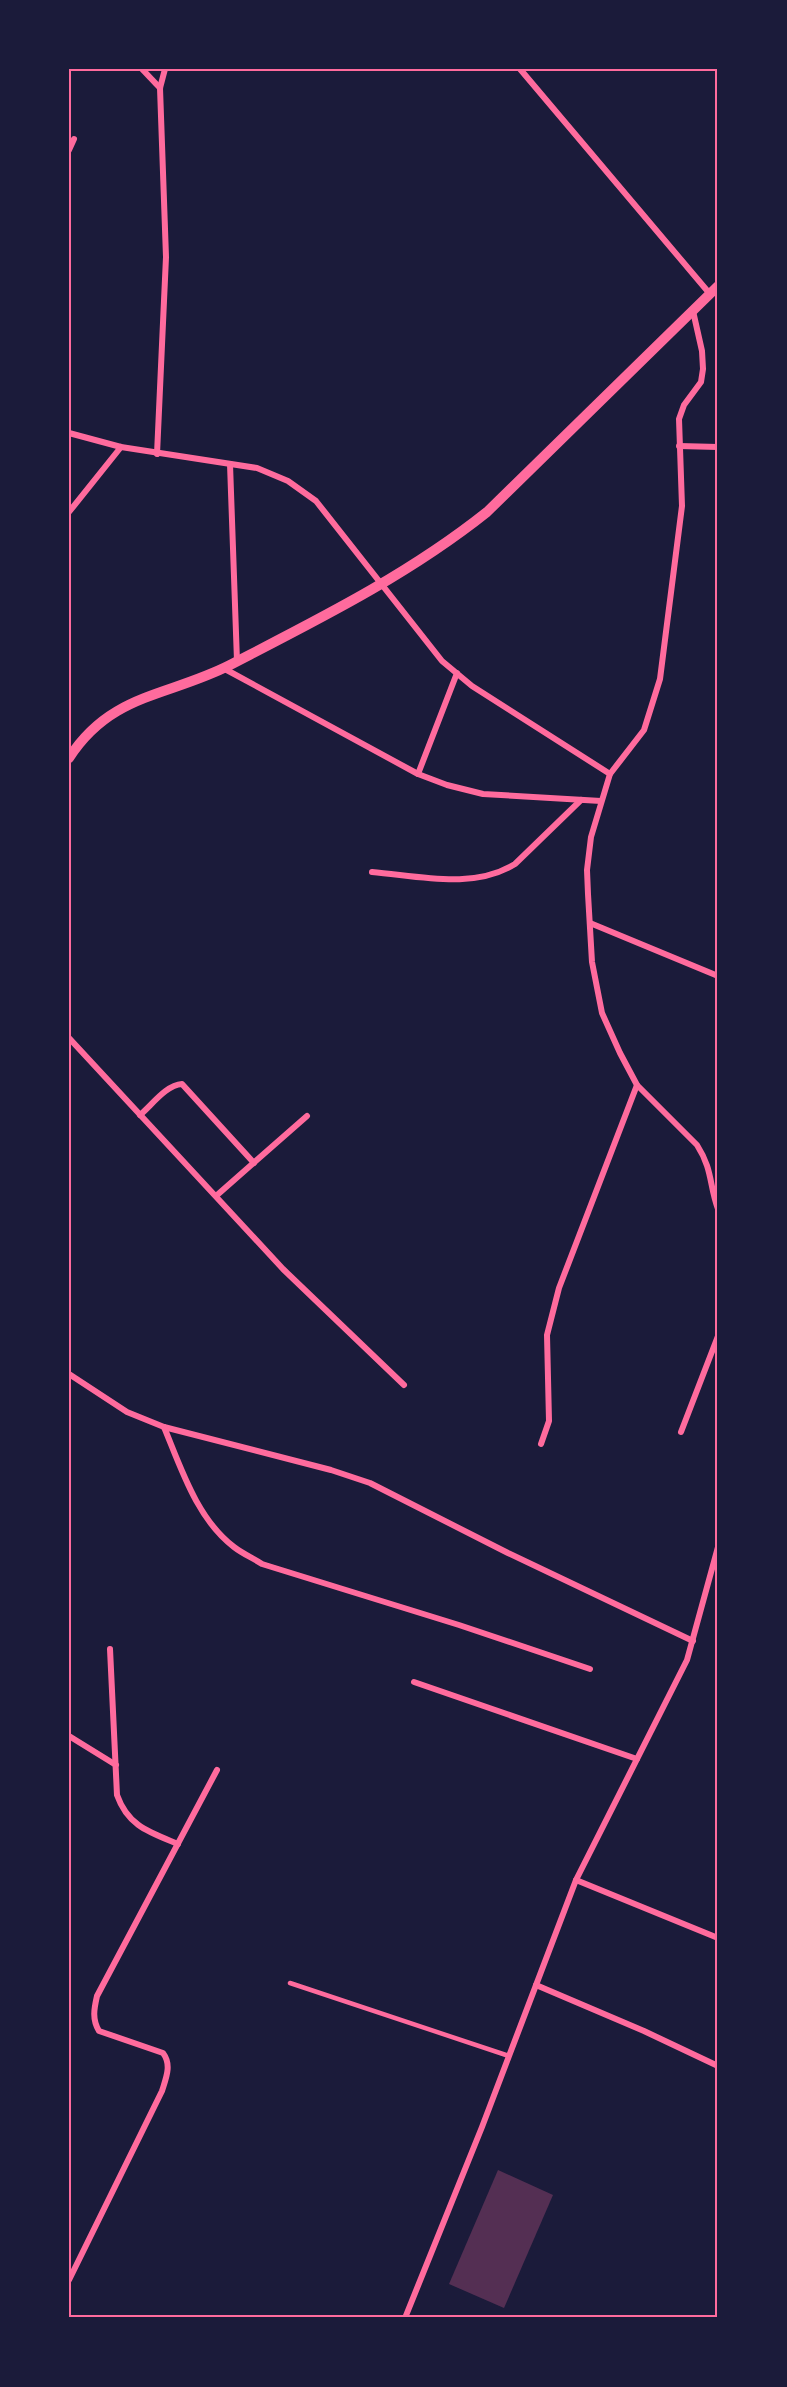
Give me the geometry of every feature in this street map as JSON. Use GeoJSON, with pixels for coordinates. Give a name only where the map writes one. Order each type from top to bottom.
{"type":"FeatureCollection","features":[{"type":"Feature","properties":{"kind":"street"},"geometry":{"type":"LineString","coordinates":[[142,69],[160,88]]}},
{"type":"Feature","properties":{"kind":"street"},"geometry":{"type":"LineString","coordinates":[[157,454],[166,257],[160,88],[165,69]]}},
{"type":"Feature","properties":{"kind":"street"},"geometry":{"type":"LineString","coordinates":[[520,69],[710,294]]}},
{"type":"Feature","properties":{"kind":"street"},"geometry":{"type":"LineString","coordinates":[[69,150],[74,139]]}},
{"type":"Feature","properties":{"kind":"street"},"geometry":{"type":"LineString","coordinates":[[69,758],[78,744],[105,717],[123,706],[203,678],[237,661],[384,584],[452,540],[487,512],[718,286]]}},
{"type":"Feature","properties":{"kind":"street"},"geometry":{"type":"LineString","coordinates":[[692,311],[702,351],[703,369],[701,382],[684,405],[679,419],[682,506],[660,679],[644,730],[610,774],[591,837],[588,870],[592,962],[602,1013],[637,1084],[697,1145],[704,1156],[711,1174],[718,1209]]}},
{"type":"Feature","properties":{"kind":"street"},"geometry":{"type":"LineString","coordinates":[[69,433],[157,454],[257,468],[288,481],[316,501],[384,584],[442,661],[499,704],[610,774]]}},
{"type":"Feature","properties":{"kind":"street"},"geometry":{"type":"LineString","coordinates":[[679,446],[718,447]]}},
{"type":"Feature","properties":{"kind":"street"},"geometry":{"type":"LineString","coordinates":[[69,512],[121,447]]}},
{"type":"Feature","properties":{"kind":"street"},"geometry":{"type":"LineString","coordinates":[[230,464],[237,661]]}},
{"type":"Feature","properties":{"kind":"street"},"geometry":{"type":"LineString","coordinates":[[223,668],[418,774],[447,785],[483,794],[602,801]]}},
{"type":"Feature","properties":{"kind":"street"},"geometry":{"type":"LineString","coordinates":[[418,774],[457,673]]}},
{"type":"Feature","properties":{"kind":"street"},"geometry":{"type":"LineString","coordinates":[[372,872],[470,879],[502,872],[515,864],[581,800]]}},
{"type":"Feature","properties":{"kind":"street"},"geometry":{"type":"LineString","coordinates":[[590,924],[718,976]]}},
{"type":"Feature","properties":{"kind":"street"},"geometry":{"type":"LineString","coordinates":[[69,1038],[283,1269],[404,1385]]}},
{"type":"Feature","properties":{"kind":"street"},"geometry":{"type":"LineString","coordinates":[[140,1115],[168,1090],[175,1085],[182,1084],[254,1163]]}},
{"type":"Feature","properties":{"kind":"street"},"geometry":{"type":"LineString","coordinates":[[541,1444],[549,1421],[547,1335],[552,1311],[637,1084]]}},
{"type":"Feature","properties":{"kind":"street"},"geometry":{"type":"LineString","coordinates":[[216,1196],[307,1116]]}},
{"type":"Feature","properties":{"kind":"street"},"geometry":{"type":"LineString","coordinates":[[681,1432],[718,1336]]}},
{"type":"Feature","properties":{"kind":"street"},"geometry":{"type":"LineString","coordinates":[[69,1374],[127,1412],[164,1427],[331,1470],[369,1483],[693,1641]]}},
{"type":"Feature","properties":{"kind":"street"},"geometry":{"type":"LineString","coordinates":[[164,1427],[198,1504],[214,1527],[234,1547],[262,1564],[459,1625],[590,1669]]}},
{"type":"Feature","properties":{"kind":"street"},"geometry":{"type":"LineString","coordinates":[[405,2318],[576,1880],[687,1660],[718,1547]]}},
{"type":"Feature","properties":{"kind":"street"},"geometry":{"type":"LineString","coordinates":[[110,1649],[117,1795],[122,1810],[142,1828],[178,1844]]}},
{"type":"Feature","properties":{"kind":"street"},"geometry":{"type":"LineString","coordinates":[[414,1682],[637,1759]]}},
{"type":"Feature","properties":{"kind":"street"},"geometry":{"type":"LineString","coordinates":[[69,1736],[116,1765]]}},
{"type":"Feature","properties":{"kind":"street"},"geometry":{"type":"LineString","coordinates":[[69,2280],[166,2080],[168,2064],[162,2054],[99,2031],[95,2023],[94,2010],[97,1996],[217,1770]]}},
{"type":"Feature","properties":{"kind":"street"},"geometry":{"type":"LineString","coordinates":[[576,1880],[718,1938]]}},
{"type":"Feature","properties":{"kind":"street"},"geometry":{"type":"LineString","coordinates":[[536,1985],[644,2031],[718,2066]]}},
{"type":"Feature","properties":{"kind":"lane"},"geometry":{"type":"LineString","coordinates":[[290,1983],[509,2056]]}},
{"type":"Feature","properties":{"kind":"building"},"geometry":{"type":"Polygon","coordinates":[[[498,2170],[553,2195],[504,2308],[449,2284],[498,2170]]]}}]}
